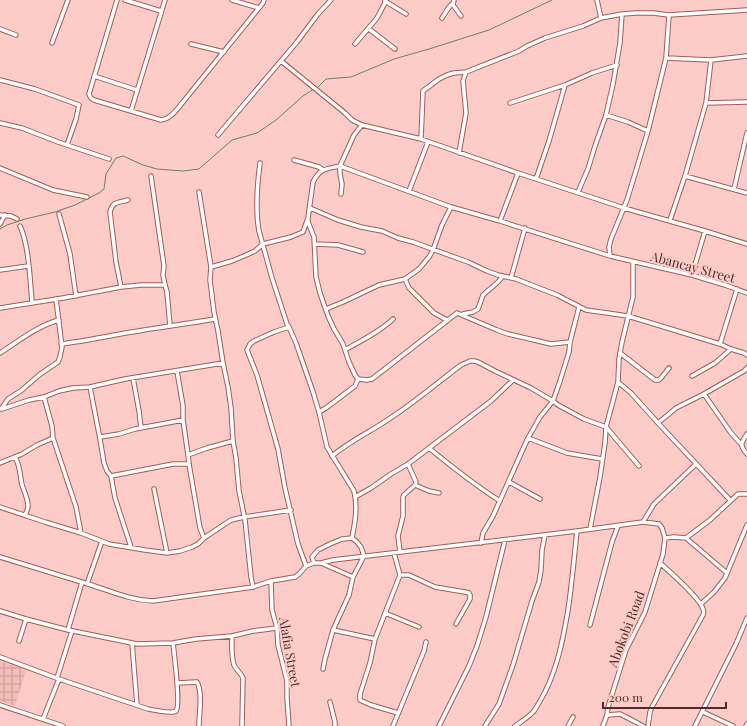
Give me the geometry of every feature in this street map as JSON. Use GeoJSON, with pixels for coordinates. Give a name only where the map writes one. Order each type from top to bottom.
{"type":"FeatureCollection","features":[{"type":"Feature","properties":{"kind":"street"},"geometry":{"type":"LineString","coordinates":[[52,43],[68,1],[62,0]]}},
{"type":"Feature","properties":{"kind":"street"},"geometry":{"type":"LineString","coordinates":[[117,0],[89,94],[91,99],[161,120],[166,120],[170,117],[183,102],[264,0]]}},
{"type":"Feature","properties":{"kind":"street"},"geometry":{"type":"LineString","coordinates":[[125,0],[162,11]]}},
{"type":"Feature","properties":{"kind":"street"},"geometry":{"type":"LineString","coordinates":[[131,111],[165,0]]}},
{"type":"Feature","properties":{"kind":"street"},"geometry":{"type":"LineString","coordinates":[[232,0],[259,8]]}},
{"type":"Feature","properties":{"kind":"street"},"geometry":{"type":"LineString","coordinates":[[218,135],[331,0]]}},
{"type":"Feature","properties":{"kind":"street"},"geometry":{"type":"LineString","coordinates":[[597,0],[601,18]]}},
{"type":"Feature","properties":{"kind":"street"},"geometry":{"type":"LineString","coordinates":[[355,44],[377,18],[386,1],[406,14]]}},
{"type":"Feature","properties":{"kind":"street"},"geometry":{"type":"LineString","coordinates":[[453,1],[453,5],[461,16]]}},
{"type":"Feature","properties":{"kind":"street"},"geometry":{"type":"LineString","coordinates":[[442,18],[453,1]]}},
{"type":"Feature","properties":{"kind":"street"},"geometry":{"type":"LineString","coordinates":[[421,140],[423,91],[447,75],[466,72],[519,51],[545,38],[583,26],[601,18],[622,14],[653,13],[669,15],[747,10]]}},
{"type":"Feature","properties":{"kind":"street"},"geometry":{"type":"LineString","coordinates":[[578,192],[588,169],[606,115],[617,65],[622,14]]}},
{"type":"Feature","properties":{"kind":"street"},"geometry":{"type":"LineString","coordinates":[[610,256],[609,247],[611,239],[624,208],[648,131],[666,58],[669,15]]}},
{"type":"Feature","properties":{"kind":"street"},"geometry":{"type":"LineString","coordinates":[[0,29],[16,35]]}},
{"type":"Feature","properties":{"kind":"street"},"geometry":{"type":"LineString","coordinates":[[369,29],[395,49]]}},
{"type":"Feature","properties":{"kind":"street"},"geometry":{"type":"LineString","coordinates":[[191,44],[224,52]]}},
{"type":"Feature","properties":{"kind":"street"},"geometry":{"type":"LineString","coordinates":[[666,58],[711,60],[747,56]]}},
{"type":"Feature","properties":{"kind":"street"},"geometry":{"type":"LineString","coordinates":[[670,220],[685,176],[706,103],[711,60]]}},
{"type":"Feature","properties":{"kind":"street"},"geometry":{"type":"LineString","coordinates":[[281,61],[352,120],[362,125],[428,142],[624,208],[670,220],[747,244]]}},
{"type":"Feature","properties":{"kind":"street"},"geometry":{"type":"LineString","coordinates":[[510,103],[565,85],[592,73],[617,65]]}},
{"type":"Feature","properties":{"kind":"street"},"geometry":{"type":"LineString","coordinates":[[459,153],[466,113],[463,81],[466,72]]}},
{"type":"Feature","properties":{"kind":"street"},"geometry":{"type":"LineString","coordinates":[[94,76],[137,90]]}},
{"type":"Feature","properties":{"kind":"street"},"geometry":{"type":"LineString","coordinates":[[0,80],[36,89],[79,105],[67,145]]}},
{"type":"Feature","properties":{"kind":"street"},"geometry":{"type":"LineString","coordinates":[[536,179],[549,141],[565,85]]}},
{"type":"Feature","properties":{"kind":"street"},"geometry":{"type":"LineString","coordinates":[[706,103],[747,102]]}},
{"type":"Feature","properties":{"kind":"street"},"geometry":{"type":"LineString","coordinates":[[606,115],[628,122],[648,131]]}},
{"type":"Feature","properties":{"kind":"street"},"geometry":{"type":"LineString","coordinates":[[0,123],[22,128],[109,159]]}},
{"type":"Feature","properties":{"kind":"street"},"geometry":{"type":"LineString","coordinates":[[341,194],[342,184],[340,166],[354,135],[362,125]]}},
{"type":"Feature","properties":{"kind":"street"},"geometry":{"type":"LineString","coordinates":[[734,189],[747,133]]}},
{"type":"Feature","properties":{"kind":"street"},"geometry":{"type":"LineString","coordinates":[[409,191],[428,142]]}},
{"type":"Feature","properties":{"kind":"street"},"geometry":{"type":"LineString","coordinates":[[294,160],[319,167],[323,170]]}},
{"type":"Feature","properties":{"kind":"street"},"geometry":{"type":"LineString","coordinates":[[260,163],[257,185],[257,220],[280,305],[296,343],[313,392],[327,447],[352,487],[355,497],[355,518],[352,538]]}},
{"type":"Feature","properties":{"kind":"street"},"geometry":{"type":"LineString","coordinates":[[211,267],[244,256],[255,251],[263,244],[291,237],[303,232],[310,208],[313,182],[318,173],[323,170],[340,166]]}},
{"type":"Feature","properties":{"kind":"street","name":"Abancay Street"},"geometry":{"type":"LineString","coordinates":[[340,166],[451,207],[500,220],[610,256],[692,275],[747,293]]}},
{"type":"Feature","properties":{"kind":"street"},"geometry":{"type":"LineString","coordinates":[[0,168],[53,190],[87,196]]}},
{"type":"Feature","properties":{"kind":"street"},"geometry":{"type":"LineString","coordinates":[[500,220],[518,173]]}},
{"type":"Feature","properties":{"kind":"street"},"geometry":{"type":"LineString","coordinates":[[151,176],[164,266],[163,275],[164,285],[167,292],[170,326]]}},
{"type":"Feature","properties":{"kind":"street"},"geometry":{"type":"LineString","coordinates":[[685,176],[747,193]]}},
{"type":"Feature","properties":{"kind":"street"},"geometry":{"type":"LineString","coordinates":[[199,192],[211,267],[210,280],[215,318],[231,408],[239,491],[253,587]]}},
{"type":"Feature","properties":{"kind":"street"},"geometry":{"type":"LineString","coordinates":[[121,287],[116,262],[110,212],[114,204],[128,200]]}},
{"type":"Feature","properties":{"kind":"street"},"geometry":{"type":"LineString","coordinates":[[326,309],[379,284],[405,279],[419,269],[433,250],[442,225],[451,207]]}},
{"type":"Feature","properties":{"kind":"street"},"geometry":{"type":"LineString","coordinates":[[310,208],[342,221],[361,227],[382,231],[398,238],[413,242],[468,262],[487,271],[516,279],[550,292],[590,311],[628,316],[720,344],[731,349],[744,352],[747,355]]}},
{"type":"Feature","properties":{"kind":"street"},"geometry":{"type":"LineString","coordinates":[[59,214],[70,254],[76,296]]}},
{"type":"Feature","properties":{"kind":"street"},"geometry":{"type":"LineString","coordinates":[[0,215],[11,216],[17,219]]}},
{"type":"Feature","properties":{"kind":"street"},"geometry":{"type":"LineString","coordinates":[[0,224],[5,215]]}},
{"type":"Feature","properties":{"kind":"street"},"geometry":{"type":"LineString","coordinates":[[308,218],[308,222],[314,237],[316,278],[320,293],[328,316],[343,344],[349,362],[358,379],[367,380],[372,378],[457,312],[508,334],[551,344],[570,342]]}},
{"type":"Feature","properties":{"kind":"street"},"geometry":{"type":"LineString","coordinates":[[20,226],[24,234],[32,302]]}},
{"type":"Feature","properties":{"kind":"street"},"geometry":{"type":"LineString","coordinates":[[511,278],[525,228]]}},
{"type":"Feature","properties":{"kind":"street"},"geometry":{"type":"LineString","coordinates":[[692,275],[704,231]]}},
{"type":"Feature","properties":{"kind":"street"},"geometry":{"type":"LineString","coordinates":[[315,244],[338,245],[363,252]]}},
{"type":"Feature","properties":{"kind":"street"},"geometry":{"type":"LineString","coordinates":[[590,529],[598,490],[606,427],[618,382],[620,353],[633,297],[633,262]]}},
{"type":"Feature","properties":{"kind":"street"},"geometry":{"type":"LineString","coordinates":[[0,270],[28,266]]}},
{"type":"Feature","properties":{"kind":"street"},"geometry":{"type":"LineString","coordinates":[[463,314],[474,312],[478,309],[483,295],[503,276]]}},
{"type":"Feature","properties":{"kind":"street"},"geometry":{"type":"LineString","coordinates":[[405,279],[409,288],[434,314],[447,320]]}},
{"type":"Feature","properties":{"kind":"street"},"geometry":{"type":"LineString","coordinates":[[0,308],[121,287],[164,285]]}},
{"type":"Feature","properties":{"kind":"street"},"geometry":{"type":"LineString","coordinates":[[720,344],[736,289]]}},
{"type":"Feature","properties":{"kind":"street"},"geometry":{"type":"LineString","coordinates":[[1,409],[8,399],[58,362],[61,344],[56,299]]}},
{"type":"Feature","properties":{"kind":"street"},"geometry":{"type":"LineString","coordinates":[[481,543],[483,532],[493,516],[528,438],[540,417],[553,401],[568,356],[579,307]]}},
{"type":"Feature","properties":{"kind":"street"},"geometry":{"type":"LineString","coordinates":[[61,344],[215,318]]}},
{"type":"Feature","properties":{"kind":"street"},"geometry":{"type":"LineString","coordinates":[[345,350],[380,330],[393,319]]}},
{"type":"Feature","properties":{"kind":"street"},"geometry":{"type":"LineString","coordinates":[[0,353],[39,327],[59,320]]}},
{"type":"Feature","properties":{"kind":"street"},"geometry":{"type":"LineString","coordinates":[[289,327],[254,341],[250,344],[247,350],[257,375],[278,448],[285,488],[298,544],[306,566]]}},
{"type":"Feature","properties":{"kind":"street"},"geometry":{"type":"LineString","coordinates":[[692,376],[715,363],[731,349]]}},
{"type":"Feature","properties":{"kind":"street"},"geometry":{"type":"LineString","coordinates":[[620,353],[655,380],[661,378],[669,368]]}},
{"type":"Feature","properties":{"kind":"street"},"geometry":{"type":"LineString","coordinates":[[332,456],[353,440],[383,424],[408,407],[461,365],[466,362],[474,361],[531,388],[584,419],[606,427],[639,466]]}},
{"type":"Feature","properties":{"kind":"street"},"geometry":{"type":"LineString","coordinates":[[1,409],[73,388],[90,387],[222,363]]}},
{"type":"Feature","properties":{"kind":"street"},"geometry":{"type":"LineString","coordinates":[[658,423],[676,408],[704,394],[747,368]]}},
{"type":"Feature","properties":{"kind":"street"},"geometry":{"type":"LineString","coordinates":[[177,371],[189,464],[200,528],[204,538]]}},
{"type":"Feature","properties":{"kind":"street"},"geometry":{"type":"LineString","coordinates":[[133,378],[141,428]]}},
{"type":"Feature","properties":{"kind":"street"},"geometry":{"type":"LineString","coordinates":[[319,412],[355,386],[358,379]]}},
{"type":"Feature","properties":{"kind":"street"},"geometry":{"type":"LineString","coordinates":[[355,497],[408,464],[491,401],[513,380]]}},
{"type":"Feature","properties":{"kind":"street"},"geometry":{"type":"LineString","coordinates":[[618,382],[631,393],[730,500]]}},
{"type":"Feature","properties":{"kind":"street"},"geometry":{"type":"LineString","coordinates":[[90,387],[104,463],[111,476],[115,498],[131,547]]}},
{"type":"Feature","properties":{"kind":"street"},"geometry":{"type":"LineString","coordinates":[[704,394],[747,454]]}},
{"type":"Feature","properties":{"kind":"street"},"geometry":{"type":"LineString","coordinates":[[44,397],[52,426],[53,438],[76,507],[81,533]]}},
{"type":"Feature","properties":{"kind":"street"},"geometry":{"type":"LineString","coordinates":[[100,437],[183,420]]}},
{"type":"Feature","properties":{"kind":"street"},"geometry":{"type":"LineString","coordinates":[[741,445],[742,440],[747,434]]}},
{"type":"Feature","properties":{"kind":"street"},"geometry":{"type":"LineString","coordinates":[[0,463],[22,454],[37,444],[53,438]]}},
{"type":"Feature","properties":{"kind":"street"},"geometry":{"type":"LineString","coordinates":[[528,438],[567,453],[602,459]]}},
{"type":"Feature","properties":{"kind":"street"},"geometry":{"type":"LineString","coordinates":[[188,455],[233,441]]}},
{"type":"Feature","properties":{"kind":"street"},"geometry":{"type":"LineString","coordinates":[[429,448],[478,487],[500,500]]}},
{"type":"Feature","properties":{"kind":"street"},"geometry":{"type":"LineString","coordinates":[[15,457],[28,503],[28,508],[25,515]]}},
{"type":"Feature","properties":{"kind":"street"},"geometry":{"type":"LineString","coordinates":[[111,476],[173,464],[189,464]]}},
{"type":"Feature","properties":{"kind":"street"},"geometry":{"type":"LineString","coordinates":[[408,464],[416,482],[415,485]]}},
{"type":"Feature","properties":{"kind":"street"},"geometry":{"type":"LineString","coordinates":[[643,522],[654,504],[696,464]]}},
{"type":"Feature","properties":{"kind":"street"},"geometry":{"type":"LineString","coordinates":[[509,482],[540,499]]}},
{"type":"Feature","properties":{"kind":"street"},"geometry":{"type":"LineString","coordinates":[[415,485],[429,491],[439,493]]}},
{"type":"Feature","properties":{"kind":"street"},"geometry":{"type":"LineString","coordinates":[[400,552],[398,536],[403,516],[403,497],[406,492],[415,485]]}},
{"type":"Feature","properties":{"kind":"street"},"geometry":{"type":"LineString","coordinates":[[154,489],[167,553]]}},
{"type":"Feature","properties":{"kind":"street"},"geometry":{"type":"LineString","coordinates":[[686,538],[710,520],[738,494],[747,494]]}},
{"type":"Feature","properties":{"kind":"street"},"geometry":{"type":"LineString","coordinates":[[0,507],[116,545],[167,553],[180,552],[198,544],[204,538],[231,520],[290,510]]}},
{"type":"Feature","properties":{"kind":"street"},"geometry":{"type":"LineString","coordinates":[[0,557],[123,596],[153,601],[253,587],[270,581],[295,577],[306,566],[314,563],[643,522],[659,524],[665,538],[686,538],[727,572]]}},
{"type":"Feature","properties":{"kind":"street"},"geometry":{"type":"LineString","coordinates":[[701,604],[725,578],[747,525]]}},
{"type":"Feature","properties":{"kind":"street"},"geometry":{"type":"LineString","coordinates":[[590,625],[612,542],[618,526]]}},
{"type":"Feature","properties":{"kind":"street"},"geometry":{"type":"LineString","coordinates":[[515,726],[531,714],[538,705],[552,679],[560,654],[566,628],[577,531]]}},
{"type":"Feature","properties":{"kind":"street"},"geometry":{"type":"LineString","coordinates":[[485,726],[499,704],[539,582],[544,535]]}},
{"type":"Feature","properties":{"kind":"street"},"geometry":{"type":"LineString","coordinates":[[314,563],[312,557],[318,550],[342,539],[352,538],[362,547],[364,556],[353,577],[349,595],[333,630],[324,659],[323,669]]}},
{"type":"Feature","properties":{"kind":"street","name":"Abokobi Road"},"geometry":{"type":"LineString","coordinates":[[603,726],[626,650],[645,612],[663,554],[665,538]]}},
{"type":"Feature","properties":{"kind":"street"},"geometry":{"type":"LineString","coordinates":[[439,726],[469,666],[477,646],[486,617],[504,540]]}},
{"type":"Feature","properties":{"kind":"street"},"geometry":{"type":"LineString","coordinates":[[88,584],[102,541]]}},
{"type":"Feature","properties":{"kind":"street"},"geometry":{"type":"LineString","coordinates":[[394,553],[400,575],[375,639],[370,663],[360,694],[360,700],[398,713]]}},
{"type":"Feature","properties":{"kind":"street"},"geometry":{"type":"LineString","coordinates":[[320,563],[353,577]]}},
{"type":"Feature","properties":{"kind":"street"},"geometry":{"type":"LineString","coordinates":[[648,726],[652,707],[704,615],[701,604],[688,589],[660,563]]}},
{"type":"Feature","properties":{"kind":"street"},"geometry":{"type":"LineString","coordinates":[[400,575],[409,575],[435,587],[469,594],[470,599],[456,624]]}},
{"type":"Feature","properties":{"kind":"street","name":"Alafia Street"},"geometry":{"type":"LineString","coordinates":[[270,581],[271,604],[277,628],[278,645],[287,681],[289,726]]}},
{"type":"Feature","properties":{"kind":"street"},"geometry":{"type":"LineString","coordinates":[[43,719],[58,678],[82,582]]}},
{"type":"Feature","properties":{"kind":"street"},"geometry":{"type":"LineString","coordinates":[[0,610],[70,631],[137,644],[173,643],[196,639],[232,636],[253,631],[277,628]]}},
{"type":"Feature","properties":{"kind":"street"},"geometry":{"type":"LineString","coordinates":[[385,613],[419,627]]}},
{"type":"Feature","properties":{"kind":"street"},"geometry":{"type":"LineString","coordinates":[[695,726],[736,644],[747,618]]}},
{"type":"Feature","properties":{"kind":"street"},"geometry":{"type":"LineString","coordinates":[[20,641],[26,619]]}},
{"type":"Feature","properties":{"kind":"street"},"geometry":{"type":"LineString","coordinates":[[333,630],[375,639]]}},
{"type":"Feature","properties":{"kind":"street"},"geometry":{"type":"LineString","coordinates":[[232,636],[234,665],[243,678],[242,726]]}},
{"type":"Feature","properties":{"kind":"street"},"geometry":{"type":"LineString","coordinates":[[393,726],[424,651],[426,642]]}},
{"type":"Feature","properties":{"kind":"street"},"geometry":{"type":"LineString","coordinates":[[132,643],[138,705]]}},
{"type":"Feature","properties":{"kind":"street"},"geometry":{"type":"LineString","coordinates":[[0,657],[148,709],[174,712],[178,706],[173,643]]}},
{"type":"Feature","properties":{"kind":"street"},"geometry":{"type":"LineString","coordinates":[[177,683],[198,683],[200,689],[199,726]]}},
{"type":"Feature","properties":{"kind":"street"},"geometry":{"type":"LineString","coordinates":[[330,702],[335,726]]}},
{"type":"Feature","properties":{"kind":"street"},"geometry":{"type":"LineString","coordinates":[[0,705],[63,726]]}},
{"type":"Feature","properties":{"kind":"street"},"geometry":{"type":"LineString","coordinates":[[703,712],[733,726]]}},
{"type":"Feature","properties":{"kind":"street"},"geometry":{"type":"LineString","coordinates":[[607,715],[620,714],[643,726]]}},
{"type":"Feature","properties":{"kind":"street"},"geometry":{"type":"LineString","coordinates":[[568,726],[573,717]]}},
{"type":"Feature","properties":{"kind":"shaded area"},"geometry":{"type":"Polygon","coordinates":[[[0,661],[26,670],[15,706],[0,701],[0,661]]]}},
{"type":"Feature","properties":{"kind":"waterway"},"geometry":{"type":"LineString","coordinates":[[317,88],[326,79],[351,77],[394,59],[489,30],[552,0]]}},
{"type":"Feature","properties":{"kind":"waterway"},"geometry":{"type":"LineString","coordinates":[[0,229],[25,219],[55,212],[75,205],[99,193],[104,189],[106,174],[116,158],[123,156],[143,165],[157,169],[183,171],[199,169],[232,140],[257,133],[276,120],[303,96],[314,89]]}}]}
